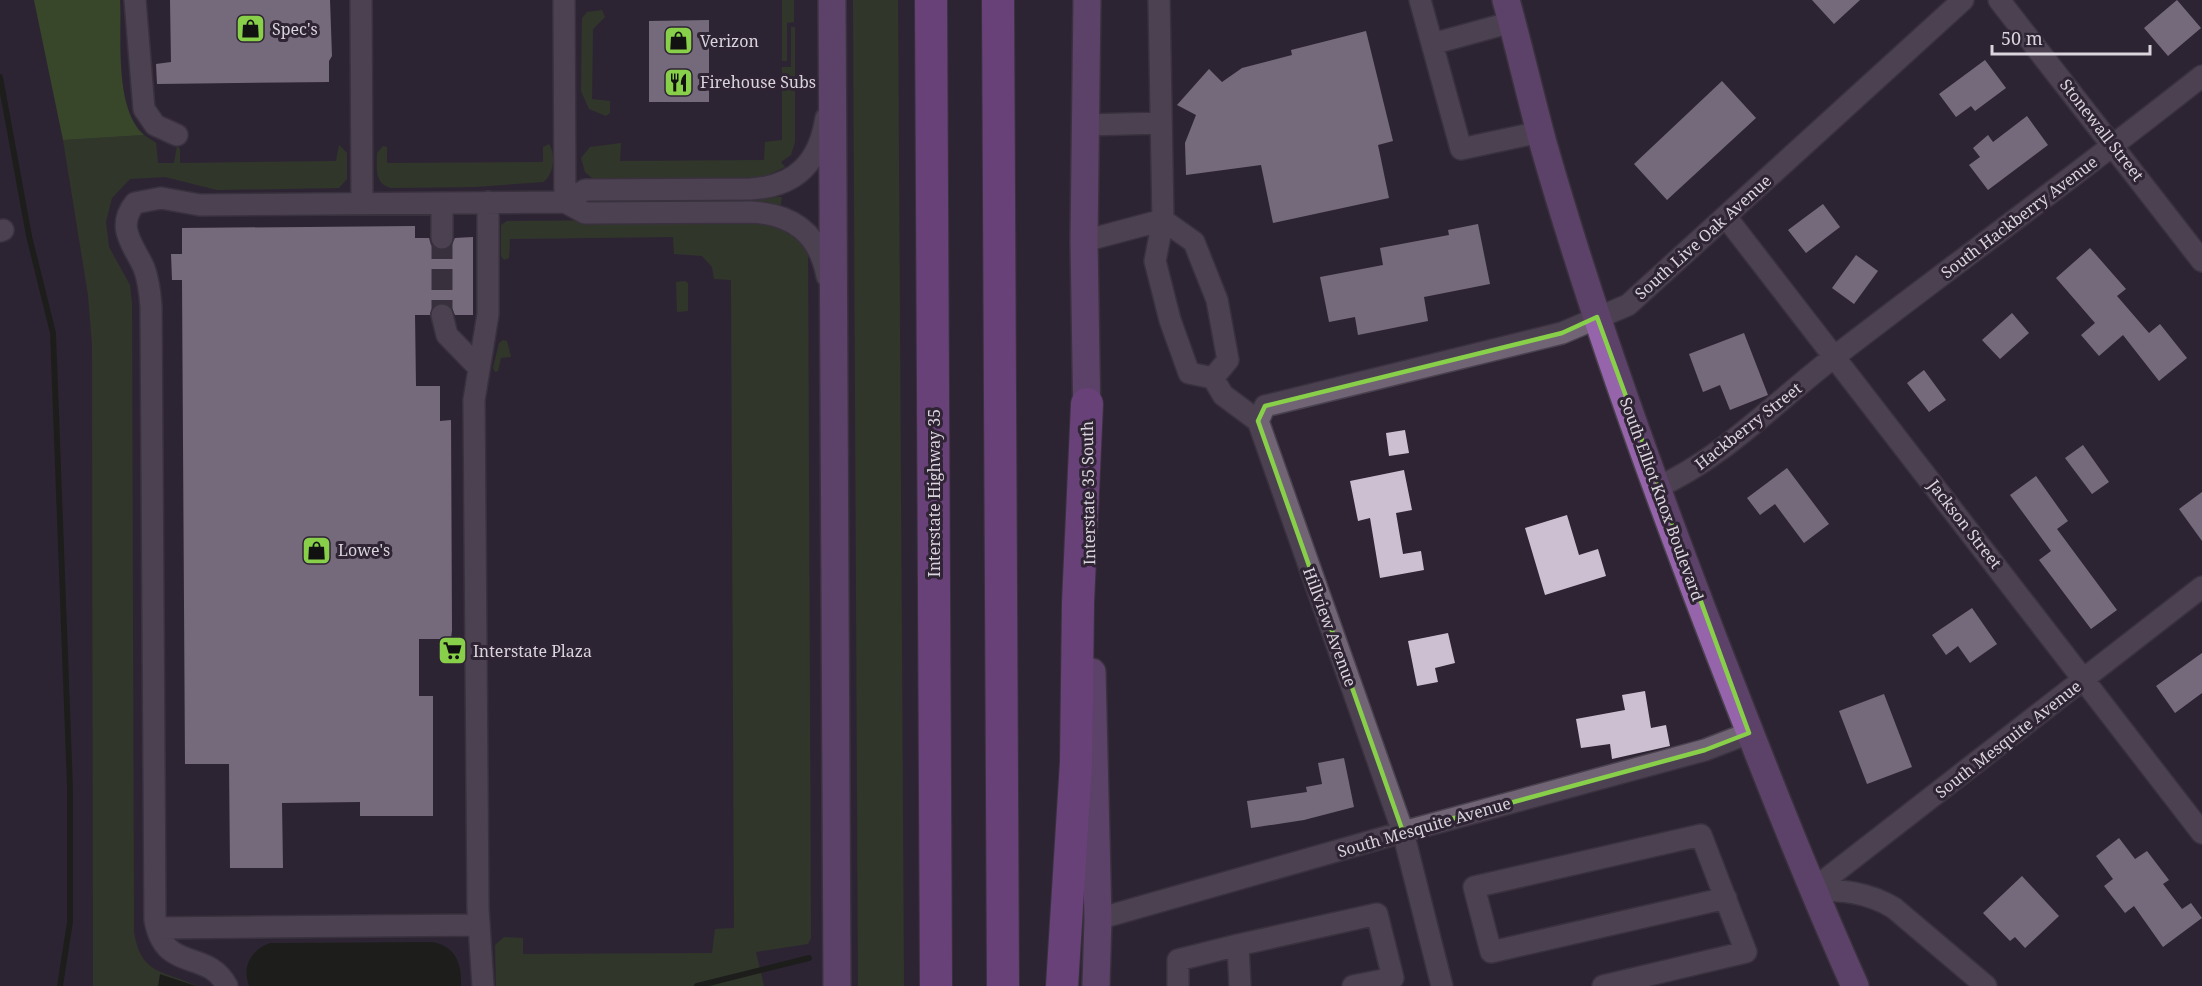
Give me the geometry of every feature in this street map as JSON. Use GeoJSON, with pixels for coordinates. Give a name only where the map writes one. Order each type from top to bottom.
{"type":"FeatureCollection","features":[{"type":"Feature","properties":{"kind":"highway","name":"Interstate Highway 35"},"geometry":{"type":"LineString","coordinates":[[931,0],[936,986]]}},
{"type":"Feature","properties":{"kind":"highway"},"geometry":{"type":"LineString","coordinates":[[998,0],[1003,986]]}},
{"type":"Feature","properties":{"kind":"highway"},"geometry":{"type":"LineString","coordinates":[[1062,986],[1076,762],[1078,603],[1087,404]]}},
{"type":"Feature","properties":{"kind":"main road"},"geometry":{"type":"LineString","coordinates":[[832,0],[837,986]]}},
{"type":"Feature","properties":{"kind":"main road","name":"Interstate 35 South"},"geometry":{"type":"LineString","coordinates":[[1087,0],[1084,241],[1098,919],[1096,986]]}},
{"type":"Feature","properties":{"kind":"main road","name":"South Elliot Knox Boulevard"},"geometry":{"type":"LineString","coordinates":[[1509,11],[1540,132],[1597,317],[1656,488],[1749,733],[1812,890],[1855,986]]}},
{"type":"Feature","properties":{"kind":"street"},"geometry":{"type":"LineString","coordinates":[[135,0],[144,109],[155,125],[177,135]]}},
{"type":"Feature","properties":{"kind":"street"},"geometry":{"type":"LineString","coordinates":[[361,0],[362,203]]}},
{"type":"Feature","properties":{"kind":"street"},"geometry":{"type":"LineString","coordinates":[[564,0],[565,202]]}},
{"type":"Feature","properties":{"kind":"street"},"geometry":{"type":"LineString","coordinates":[[1159,0],[1163,220],[1155,261],[1170,320],[1189,373],[1213,378],[1223,395],[1258,421]]}},
{"type":"Feature","properties":{"kind":"street"},"geometry":{"type":"LineString","coordinates":[[1420,0],[1461,149],[1540,132]]}},
{"type":"Feature","properties":{"kind":"street","name":"South Live Oak Avenue"},"geometry":{"type":"LineString","coordinates":[[1258,421],[1265,406],[1562,333],[1628,305],[1963,0]]}},
{"type":"Feature","properties":{"kind":"street","name":"Stonewall Street"},"geometry":{"type":"LineString","coordinates":[[2000,0],[2115,145],[2202,261]]}},
{"type":"Feature","properties":{"kind":"street"},"geometry":{"type":"LineString","coordinates":[[1432,44],[1509,11]]}},
{"type":"Feature","properties":{"kind":"street"},"geometry":{"type":"LineString","coordinates":[[565,202],[585,190],[751,189],[788,180],[809,163],[819,144],[828,98],[833,42]]}},
{"type":"Feature","properties":{"kind":"street","name":"South Hackberry Avenue"},"geometry":{"type":"LineString","coordinates":[[1835,356],[2115,145],[2202,76]]}},
{"type":"Feature","properties":{"kind":"street"},"geometry":{"type":"LineString","coordinates":[[1087,125],[1161,123]]}},
{"type":"Feature","properties":{"kind":"street"},"geometry":{"type":"LineString","coordinates":[[227,986],[212,969],[167,949],[157,928],[151,306],[144,269],[127,237],[126,220],[135,203],[149,198],[200,205],[565,202],[585,213],[751,212],[769,214],[793,222],[811,236],[820,250],[827,274],[833,324]]}},
{"type":"Feature","properties":{"kind":"street"},"geometry":{"type":"LineString","coordinates":[[483,986],[479,925],[474,400],[488,314],[488,202]]}},
{"type":"Feature","properties":{"kind":"street"},"geometry":{"type":"LineString","coordinates":[[442,203],[442,238]]}},
{"type":"Feature","properties":{"kind":"street","name":"Jackson Street"},"geometry":{"type":"LineString","coordinates":[[1725,217],[1835,356],[2202,833]]}},
{"type":"Feature","properties":{"kind":"street"},"geometry":{"type":"LineString","coordinates":[[1084,241],[1163,220]]}},
{"type":"Feature","properties":{"kind":"street"},"geometry":{"type":"LineString","coordinates":[[1163,220],[1194,242],[1217,300],[1228,360],[1213,378]]}},
{"type":"Feature","properties":{"kind":"street"},"geometry":{"type":"LineString","coordinates":[[442,315],[447,335],[479,368]]}},
{"type":"Feature","properties":{"kind":"street","name":"Hackberry Street"},"geometry":{"type":"LineString","coordinates":[[1656,488],[1686,474],[1710,457],[1835,356]]}},
{"type":"Feature","properties":{"kind":"street","name":"Hillview Avenue"},"geometry":{"type":"LineString","coordinates":[[1258,421],[1403,832],[1442,986]]}},
{"type":"Feature","properties":{"kind":"street","name":"South Mesquite Avenue"},"geometry":{"type":"LineString","coordinates":[[1812,890],[2202,587]]}},
{"type":"Feature","properties":{"kind":"street","name":"South Mesquite Avenue"},"geometry":{"type":"LineString","coordinates":[[1098,919],[1403,832],[1705,750],[1749,733]]}},
{"type":"Feature","properties":{"kind":"street"},"geometry":{"type":"LineString","coordinates":[[1604,986],[1746,952],[1726,898],[1701,835],[1474,887],[1491,952],[1726,898]]}},
{"type":"Feature","properties":{"kind":"street"},"geometry":{"type":"LineString","coordinates":[[1812,890],[1859,892],[1880,899],[1894,908],[1986,986]]}},
{"type":"Feature","properties":{"kind":"street"},"geometry":{"type":"LineString","coordinates":[[1178,986],[1178,960],[1377,914],[1393,978],[1353,986]]}},
{"type":"Feature","properties":{"kind":"street"},"geometry":{"type":"LineString","coordinates":[[157,928],[479,925]]}},
{"type":"Feature","properties":{"kind":"street"},"geometry":{"type":"LineString","coordinates":[[1238,945],[1240,986]]}},
{"type":"Feature","properties":{"kind":"highlighted area"},"geometry":{"type":"Polygon","coordinates":[[[1597,317],[1749,733],[1705,750],[1403,832],[1262,439],[1258,421],[1265,406],[1562,333],[1597,317]]]}},
{"type":"Feature","properties":{"kind":"green space"},"geometry":{"type":"Polygon","coordinates":[[[34,0],[120,0],[124,90],[134,123],[144,135],[63,140],[34,0]]]}},
{"type":"Feature","properties":{"kind":"green space"},"geometry":{"type":"Polygon","coordinates":[[[782,0],[794,0],[794,22],[787,23],[787,61],[782,61],[782,0]]]}},
{"type":"Feature","properties":{"kind":"green space"},"geometry":{"type":"Polygon","coordinates":[[[853,0],[898,0],[904,986],[858,986],[853,0]]]}},
{"type":"Feature","properties":{"kind":"green space"},"geometry":{"type":"Polygon","coordinates":[[[602,10],[605,17],[593,29],[592,99],[610,101],[610,113],[606,116],[589,109],[581,91],[582,18],[587,12],[602,10]]]}},
{"type":"Feature","properties":{"kind":"green space"},"geometry":{"type":"Polygon","coordinates":[[[791,27],[795,27],[795,142],[791,155],[781,162],[785,167],[754,181],[595,181],[585,172],[581,158],[590,147],[621,143],[620,161],[764,160],[765,142],[782,140],[782,67],[791,67],[791,27]]]}},
{"type":"Feature","properties":{"kind":"green space"},"geometry":{"type":"Polygon","coordinates":[[[144,135],[156,143],[158,163],[174,163],[177,146],[180,149],[180,163],[336,161],[339,145],[347,153],[347,179],[339,188],[217,190],[165,177],[130,179],[112,198],[106,222],[109,247],[130,285],[132,303],[134,932],[137,946],[148,964],[156,970],[196,986],[93,986],[92,344],[88,295],[63,140],[144,135]]]}},
{"type":"Feature","properties":{"kind":"green space"},"geometry":{"type":"Polygon","coordinates":[[[549,144],[553,153],[553,164],[550,175],[543,182],[474,187],[391,188],[379,179],[377,169],[377,153],[383,146],[387,147],[387,163],[543,162],[543,147],[549,144]]]}},
{"type":"Feature","properties":{"kind":"green space"},"geometry":{"type":"Polygon","coordinates":[[[782,197],[780,210],[586,206],[582,200],[782,197]]]}},
{"type":"Feature","properties":{"kind":"green space"},"geometry":{"type":"Polygon","coordinates":[[[763,219],[790,228],[808,251],[811,938],[808,944],[756,952],[764,986],[496,986],[495,945],[504,937],[523,938],[523,954],[712,953],[715,929],[734,928],[731,280],[714,279],[712,267],[702,256],[674,254],[673,237],[510,239],[509,258],[504,260],[501,256],[501,225],[507,221],[763,219]]]}},
{"type":"Feature","properties":{"kind":"green space"},"geometry":{"type":"Polygon","coordinates":[[[676,282],[688,283],[688,311],[677,312],[676,282]]]}},
{"type":"Feature","properties":{"kind":"green space"},"geometry":{"type":"Polygon","coordinates":[[[503,340],[507,341],[511,357],[501,358],[498,371],[495,372],[493,368],[499,343],[503,340]]]}},
{"type":"Feature","properties":{"kind":"shaded area"},"geometry":{"type":"Polygon","coordinates":[[[432,942],[447,947],[456,957],[459,963],[461,986],[249,986],[247,979],[249,960],[257,950],[270,943],[432,942]]]}},
{"type":"Feature","properties":{"kind":"shaded area"},"geometry":{"type":"Polygon","coordinates":[[[160,974],[196,986],[158,986],[160,974]]]}},
{"type":"Feature","properties":{"kind":"building","name":"Spec's"},"geometry":{"type":"Polygon","coordinates":[[[170,0],[330,0],[332,56],[329,61],[329,82],[157,84],[156,64],[171,62],[170,0]]]}},
{"type":"Feature","properties":{"kind":"building"},"geometry":{"type":"Polygon","coordinates":[[[1812,0],[1860,0],[1834,24],[1812,0]]]}},
{"type":"Feature","properties":{"kind":"building"},"geometry":{"type":"Polygon","coordinates":[[[2177,0],[2201,28],[2168,56],[2144,28],[2177,0]]]}},
{"type":"Feature","properties":{"kind":"building"},"geometry":{"type":"Polygon","coordinates":[[[709,20],[709,102],[649,102],[649,21],[709,20]]]}},
{"type":"Feature","properties":{"kind":"building"},"geometry":{"type":"Polygon","coordinates":[[[1366,31],[1393,141],[1378,145],[1389,198],[1273,223],[1261,165],[1186,175],[1185,143],[1196,115],[1177,105],[1209,69],[1222,82],[1242,68],[1292,55],[1291,50],[1366,31]]]}},
{"type":"Feature","properties":{"kind":"building"},"geometry":{"type":"Polygon","coordinates":[[[1985,60],[2006,88],[1975,111],[1971,106],[1956,117],[1939,94],[1985,60]]]}},
{"type":"Feature","properties":{"kind":"building"},"geometry":{"type":"Polygon","coordinates":[[[1722,81],[1756,118],[1667,200],[1634,164],[1722,81]]]}},
{"type":"Feature","properties":{"kind":"building"},"geometry":{"type":"Polygon","coordinates":[[[2027,116],[2048,145],[1988,190],[1969,165],[1980,157],[1973,148],[1988,135],[1993,142],[2027,116]]]}},
{"type":"Feature","properties":{"kind":"building"},"geometry":{"type":"Polygon","coordinates":[[[1823,204],[1840,227],[1806,253],[1788,230],[1823,204]]]}},
{"type":"Feature","properties":{"kind":"building"},"geometry":{"type":"Polygon","coordinates":[[[1478,224],[1490,284],[1424,297],[1428,321],[1358,335],[1355,317],[1329,322],[1320,277],[1383,265],[1380,248],[1449,235],[1448,230],[1478,224]]]}},
{"type":"Feature","properties":{"kind":"building","name":"Lowe's"},"geometry":{"type":"Polygon","coordinates":[[[415,226],[415,238],[429,238],[431,245],[441,251],[449,249],[455,238],[473,237],[473,315],[455,315],[451,306],[439,303],[433,306],[430,315],[415,315],[416,386],[440,386],[440,421],[451,420],[451,639],[419,639],[419,696],[433,696],[433,816],[360,816],[360,802],[282,803],[283,868],[230,868],[229,764],[185,764],[182,280],[172,280],[171,254],[182,254],[182,228],[415,226]]]}},
{"type":"Feature","properties":{"kind":"building"},"geometry":{"type":"Polygon","coordinates":[[[2090,248],[2126,289],[2117,296],[2149,333],[2160,324],[2187,358],[2159,381],[2123,335],[2099,356],[2081,335],[2095,323],[2056,278],[2090,248]]]}},
{"type":"Feature","properties":{"kind":"building"},"geometry":{"type":"Polygon","coordinates":[[[1856,255],[1878,271],[1854,304],[1832,288],[1856,255]]]}},
{"type":"Feature","properties":{"kind":"building"},"geometry":{"type":"Polygon","coordinates":[[[2012,313],[2029,333],[2000,359],[1982,340],[2012,313]]]}},
{"type":"Feature","properties":{"kind":"building"},"geometry":{"type":"Polygon","coordinates":[[[1744,333],[1768,395],[1730,410],[1720,385],[1703,392],[1689,354],[1744,333]]]}},
{"type":"Feature","properties":{"kind":"building"},"geometry":{"type":"Polygon","coordinates":[[[1924,370],[1946,400],[1929,412],[1907,383],[1924,370]]]}},
{"type":"Feature","properties":{"kind":"building"},"geometry":{"type":"Polygon","coordinates":[[[1405,430],[1409,453],[1389,456],[1386,433],[1405,430]]]}},
{"type":"Feature","properties":{"kind":"building"},"geometry":{"type":"Polygon","coordinates":[[[2083,445],[2109,482],[2092,494],[2065,458],[2083,445]]]}},
{"type":"Feature","properties":{"kind":"building"},"geometry":{"type":"Polygon","coordinates":[[[1787,468],[1829,524],[1804,543],[1775,504],[1760,515],[1747,498],[1787,468]]]}},
{"type":"Feature","properties":{"kind":"building"},"geometry":{"type":"Polygon","coordinates":[[[1404,470],[1412,510],[1396,513],[1403,554],[1421,551],[1424,570],[1380,578],[1370,518],[1358,521],[1350,481],[1404,470]]]}},
{"type":"Feature","properties":{"kind":"building"},"geometry":{"type":"Polygon","coordinates":[[[2036,476],[2068,521],[2057,529],[2117,610],[2091,629],[2039,560],[2051,551],[2010,495],[2036,476]]]}},
{"type":"Feature","properties":{"kind":"building"},"geometry":{"type":"Polygon","coordinates":[[[2202,492],[2202,541],[2179,509],[2202,492]]]}},
{"type":"Feature","properties":{"kind":"building"},"geometry":{"type":"Polygon","coordinates":[[[1567,515],[1579,555],[1598,549],[1606,576],[1545,595],[1525,528],[1567,515]]]}},
{"type":"Feature","properties":{"kind":"building"},"geometry":{"type":"Polygon","coordinates":[[[1972,608],[1997,644],[1970,663],[1958,646],[1946,655],[1932,635],[1972,608]]]}},
{"type":"Feature","properties":{"kind":"building"},"geometry":{"type":"Polygon","coordinates":[[[1448,633],[1455,663],[1435,668],[1438,682],[1417,686],[1408,641],[1448,633]]]}},
{"type":"Feature","properties":{"kind":"building"},"geometry":{"type":"Polygon","coordinates":[[[2202,653],[2202,693],[2175,713],[2156,686],[2202,653]]]}},
{"type":"Feature","properties":{"kind":"building"},"geometry":{"type":"Polygon","coordinates":[[[1645,691],[1651,728],[1666,725],[1670,746],[1612,759],[1610,744],[1581,748],[1576,719],[1625,710],[1622,695],[1645,691]]]}},
{"type":"Feature","properties":{"kind":"building"},"geometry":{"type":"Polygon","coordinates":[[[1884,694],[1912,767],[1867,784],[1839,711],[1884,694]]]}},
{"type":"Feature","properties":{"kind":"building"},"geometry":{"type":"Polygon","coordinates":[[[1344,758],[1354,807],[1304,820],[1251,828],[1247,801],[1307,792],[1306,787],[1322,784],[1318,763],[1344,758]]]}},
{"type":"Feature","properties":{"kind":"building"},"geometry":{"type":"Polygon","coordinates":[[[2119,838],[2135,859],[2147,851],[2169,880],[2163,884],[2182,909],[2191,903],[2202,918],[2163,947],[2134,906],[2125,913],[2104,886],[2113,879],[2096,856],[2119,838]]]}},
{"type":"Feature","properties":{"kind":"building"},"geometry":{"type":"Polygon","coordinates":[[[2022,876],[2059,916],[2025,948],[2015,937],[2010,941],[1983,913],[2022,876]]]}},
{"type":"Feature","properties":{"kind":"waterway"},"geometry":{"type":"LineString","coordinates":[[0,77],[29,236],[53,333],[70,788],[70,922],[60,986]]}},
{"type":"Feature","properties":{"kind":"waterway"},"geometry":{"type":"LineString","coordinates":[[697,986],[809,958]]}},
{"type":"Feature","properties":{"kind":"tunnel"},"geometry":{"type":"LineString","coordinates":[[442,238],[442,315]]}},
{"type":"Feature","properties":{"kind":"place","name":"Spec's"},"geometry":{"type":"Point","coordinates":[251,29]}},
{"type":"Feature","properties":{"kind":"place","name":"Verizon"},"geometry":{"type":"Point","coordinates":[679,41]}},
{"type":"Feature","properties":{"kind":"place","name":"Firehouse Subs"},"geometry":{"type":"Point","coordinates":[679,82]}},
{"type":"Feature","properties":{"kind":"place","name":"Lowe's"},"geometry":{"type":"Point","coordinates":[317,550]}},
{"type":"Feature","properties":{"kind":"place","name":"Interstate Plaza"},"geometry":{"type":"Point","coordinates":[452,651]}}]}
